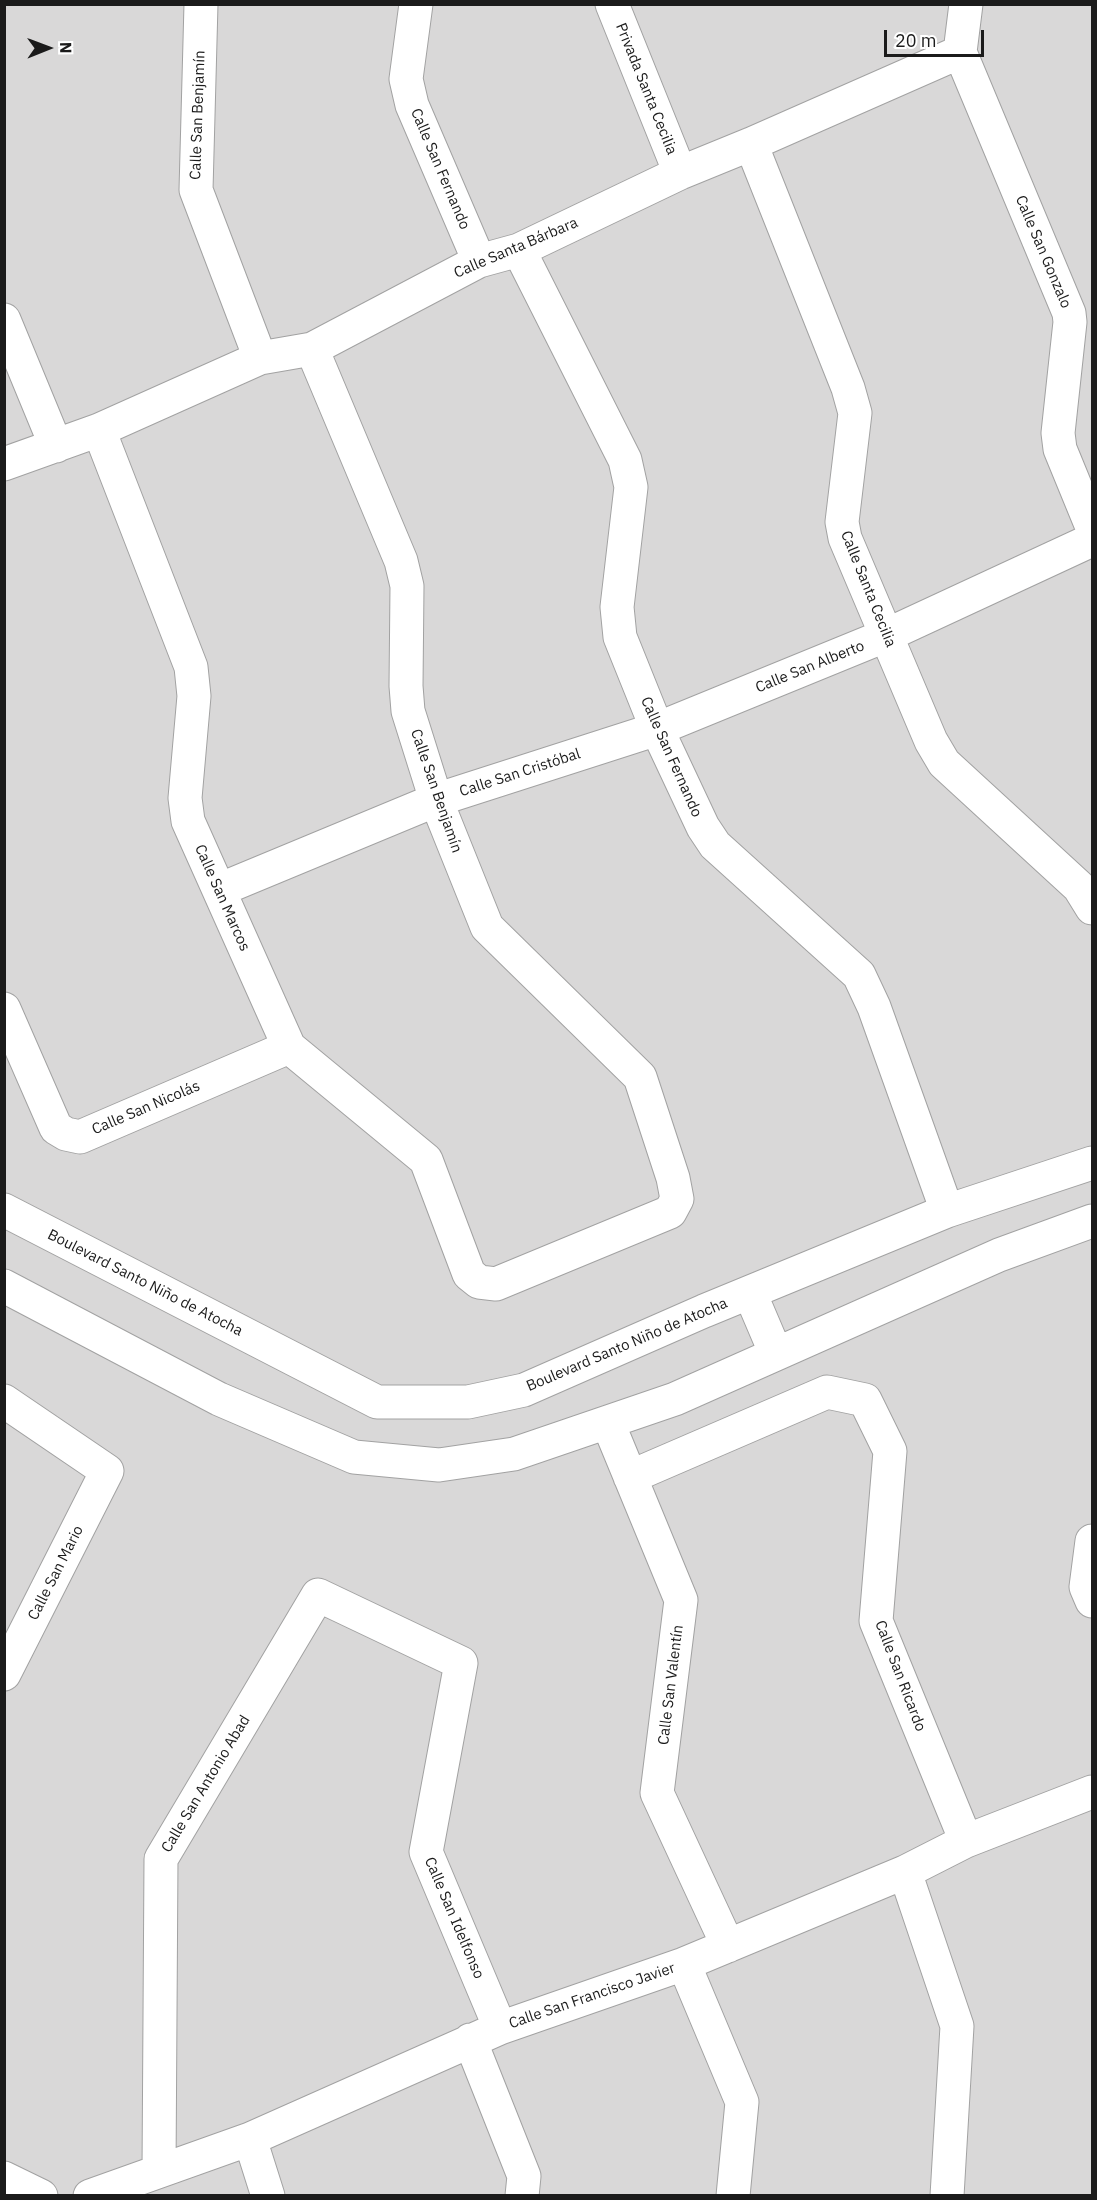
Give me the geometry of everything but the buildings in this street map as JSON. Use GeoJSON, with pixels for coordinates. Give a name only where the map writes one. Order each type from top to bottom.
{"type":"FeatureCollection","features":[{"type":"Feature","properties":{"kind":"street","name":"Calle San Benjamín"},"geometry":{"type":"LineString","coordinates":[[201,4],[196,190],[260,358]]}},
{"type":"Feature","properties":{"kind":"street","name":"Calle San Fernando"},"geometry":{"type":"LineString","coordinates":[[416,4],[406,79],[412,105],[479,261]]}},
{"type":"Feature","properties":{"kind":"street","name":"Privada Santa Cecilia"},"geometry":{"type":"LineString","coordinates":[[612,4],[680,173]]}},
{"type":"Feature","properties":{"kind":"street"},"geometry":{"type":"LineString","coordinates":[[960,52],[966,4]]}},
{"type":"Feature","properties":{"kind":"street","name":"Calle Santa Bárbara"},"geometry":{"type":"LineString","coordinates":[[4,464],[99,430],[260,358],[312,349],[479,261],[519,250],[680,173],[960,52]]}},
{"type":"Feature","properties":{"kind":"street","name":"Calle San Gonzalo"},"geometry":{"type":"LineString","coordinates":[[960,52],[1069,313],[1070,322],[1058,433],[1060,450],[1092,527]]}},
{"type":"Feature","properties":{"kind":"street","name":"Calle Santa Cecilia"},"geometry":{"type":"LineString","coordinates":[[751,144],[848,388],[855,413],[842,522],[845,538],[930,741],[944,763],[1079,887],[1092,908]]}},
{"type":"Feature","properties":{"kind":"street","name":"Calle San Fernando"},"geometry":{"type":"LineString","coordinates":[[519,250],[625,460],[631,487],[617,606],[621,637],[657,729],[703,826],[715,845],[859,975],[873,1007],[947,1211]]}},
{"type":"Feature","properties":{"kind":"street"},"geometry":{"type":"LineString","coordinates":[[4,320],[56,446]]}},
{"type":"Feature","properties":{"kind":"street","name":"Calle San Benjamín"},"geometry":{"type":"LineString","coordinates":[[312,349],[401,561],[407,586],[408,711],[436,800],[487,927],[640,1077],[673,1178],[677,1199],[670,1212],[496,1284]]}},
{"type":"Feature","properties":{"kind":"street","name":"Calle San Marcos"},"geometry":{"type":"LineString","coordinates":[[99,430],[191,667],[194,696],[185,798],[188,821],[289,1047],[426,1160],[470,1274],[479,1282],[496,1284]]}},
{"type":"Feature","properties":{"kind":"street","name":"Calle San Alberto"},"geometry":{"type":"LineString","coordinates":[[657,729],[887,635],[1092,540]]}},
{"type":"Feature","properties":{"kind":"street","name":"Calle San Cristóbal"},"geometry":{"type":"LineString","coordinates":[[219,890],[436,800],[657,729]]}},
{"type":"Feature","properties":{"kind":"street","name":"Calle San Nicolás"},"geometry":{"type":"LineString","coordinates":[[4,1009],[56,1128],[66,1134],[80,1137],[289,1047]]}},
{"type":"Feature","properties":{"kind":"street","name":"Boulevard Santo Niño de Atocha"},"geometry":{"type":"LineString","coordinates":[[4,1210],[377,1402],[468,1402],[524,1390],[947,1211],[1092,1163]]}},
{"type":"Feature","properties":{"kind":"street"},"geometry":{"type":"LineString","coordinates":[[4,1286],[219,1399],[354,1457],[439,1465],[514,1454],[675,1399],[999,1255],[1092,1221]]}},
{"type":"Feature","properties":{"kind":"street"},"geometry":{"type":"LineString","coordinates":[[750,1293],[776,1354]]}},
{"type":"Feature","properties":{"kind":"street","name":"Calle San Ricardo"},"geometry":{"type":"LineString","coordinates":[[630,1477],[828,1392],[865,1400],[890,1451],[876,1622],[966,1841]]}},
{"type":"Feature","properties":{"kind":"street","name":"Calle San Mario"},"geometry":{"type":"LineString","coordinates":[[4,1401],[107,1471],[4,1674]]}},
{"type":"Feature","properties":{"kind":"street","name":"Calle San Valentín"},"geometry":{"type":"LineString","coordinates":[[608,1423],[681,1600],[657,1793],[728,1946]]}},
{"type":"Feature","properties":{"kind":"street"},"geometry":{"type":"LineString","coordinates":[[1092,1541],[1086,1587],[1092,1601]]}},
{"type":"Feature","properties":{"kind":"street","name":"Calle San Antonio Abad"},"geometry":{"type":"LineString","coordinates":[[159,2171],[161,1859],[318,1594],[461,1663]]}},
{"type":"Feature","properties":{"kind":"street","name":"Calle San Idelfonso"},"geometry":{"type":"LineString","coordinates":[[461,1663],[426,1852],[500,2028]]}},
{"type":"Feature","properties":{"kind":"street","name":"Calle San Francisco Javier"},"geometry":{"type":"LineString","coordinates":[[90,2196],[250,2139],[470,2040],[684,1964],[905,1872],[966,1841],[1092,1792]]}},
{"type":"Feature","properties":{"kind":"street"},"geometry":{"type":"LineString","coordinates":[[905,1872],[957,2026],[947,2196]]}},
{"type":"Feature","properties":{"kind":"street"},"geometry":{"type":"LineString","coordinates":[[684,1964],[742,2102],[733,2196]]}},
{"type":"Feature","properties":{"kind":"street"},"geometry":{"type":"LineString","coordinates":[[470,2040],[524,2176],[522,2196]]}},
{"type":"Feature","properties":{"kind":"street"},"geometry":{"type":"LineString","coordinates":[[250,2139],[268,2196]]}},
{"type":"Feature","properties":{"kind":"street"},"geometry":{"type":"LineString","coordinates":[[4,2178],[41,2196]]}},
{"type":"Feature","properties":{"kind":"shaded area"},"geometry":{"type":"Polygon","coordinates":[[[5,5],[1092,5],[1092,2195],[5,2195],[5,5]]]}}]}
